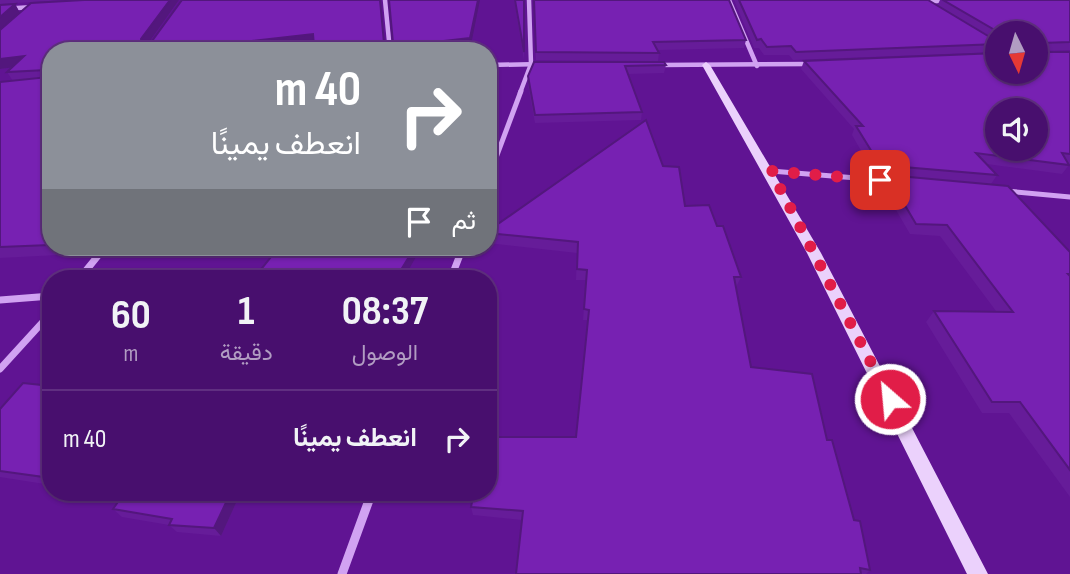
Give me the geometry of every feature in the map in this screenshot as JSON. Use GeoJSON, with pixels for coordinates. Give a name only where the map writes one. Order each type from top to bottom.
{"type":"FeatureCollection","features":[{"type":"Feature","properties":{"kind":"street"},"geometry":{"type":"LineString","coordinates":[[385,0],[389,42]]}},
{"type":"Feature","properties":{"kind":"street"},"geometry":{"type":"LineString","coordinates":[[497,155],[531,64],[529,0]]}},
{"type":"Feature","properties":{"kind":"street"},"geometry":{"type":"LineString","coordinates":[[729,0],[757,66]]}},
{"type":"Feature","properties":{"kind":"street"},"geometry":{"type":"LineString","coordinates":[[920,1],[951,0]]}},
{"type":"Feature","properties":{"kind":"street"},"geometry":{"type":"LineString","coordinates":[[920,1],[933,9]]}},
{"type":"Feature","properties":{"kind":"street"},"geometry":{"type":"LineString","coordinates":[[0,9],[46,7]]}},
{"type":"Feature","properties":{"kind":"street"},"geometry":{"type":"LineString","coordinates":[[25,15],[33,8]]}},
{"type":"Feature","properties":{"kind":"street"},"geometry":{"type":"LineString","coordinates":[[497,65],[545,64]]}},
{"type":"Feature","properties":{"kind":"street"},"geometry":{"type":"LineString","coordinates":[[652,65],[824,64]]}},
{"type":"Feature","properties":{"kind":"street"},"geometry":{"type":"LineString","coordinates":[[706,65],[815,249],[978,574]]}},
{"type":"Feature","properties":{"kind":"street"},"geometry":{"type":"LineString","coordinates":[[771,171],[907,183]]}},
{"type":"Feature","properties":{"kind":"street"},"geometry":{"type":"LineString","coordinates":[[1002,191],[1070,197]]}},
{"type":"Feature","properties":{"kind":"street"},"geometry":{"type":"LineString","coordinates":[[86,270],[98,256]]}},
{"type":"Feature","properties":{"kind":"street"},"geometry":{"type":"LineString","coordinates":[[0,300],[42,297]]}},
{"type":"Feature","properties":{"kind":"street"},"geometry":{"type":"LineString","coordinates":[[0,369],[42,323]]}},
{"type":"Feature","properties":{"kind":"street"},"geometry":{"type":"LineString","coordinates":[[342,574],[369,501]]}},
{"type":"Feature","properties":{"kind":"building"},"geometry":{"type":"Polygon","coordinates":[[[170,0],[141,39],[142,42],[42,42],[42,70],[7,72],[24,56],[0,59],[0,30],[31,3],[170,0]]]}},
{"type":"Feature","properties":{"kind":"building"},"geometry":{"type":"Polygon","coordinates":[[[182,0],[380,0],[384,42],[314,42],[313,34],[244,42],[151,42],[182,0]]]}},
{"type":"Feature","properties":{"kind":"building"},"geometry":{"type":"Polygon","coordinates":[[[389,0],[478,0],[470,38],[435,42],[393,42],[389,0]]]}},
{"type":"Feature","properties":{"kind":"building"},"geometry":{"type":"Polygon","coordinates":[[[515,0],[524,0],[524,52],[515,0]]]}},
{"type":"Feature","properties":{"kind":"building"},"geometry":{"type":"Polygon","coordinates":[[[534,0],[729,0],[746,40],[653,42],[659,53],[536,52],[534,0]]]}},
{"type":"Feature","properties":{"kind":"building"},"geometry":{"type":"Polygon","coordinates":[[[739,0],[928,0],[985,34],[985,45],[796,52],[791,46],[767,47],[761,39],[757,40],[739,0]]]}},
{"type":"Feature","properties":{"kind":"building"},"geometry":{"type":"Polygon","coordinates":[[[943,0],[1070,0],[1070,42],[1048,43],[1048,21],[985,21],[985,24],[943,0]]]}},
{"type":"Feature","properties":{"kind":"building"},"geometry":{"type":"Polygon","coordinates":[[[15,4],[0,17],[0,5],[15,4]]]}},
{"type":"Feature","properties":{"kind":"building"},"geometry":{"type":"Polygon","coordinates":[[[1048,52],[1070,52],[1070,154],[1062,153],[1069,165],[1038,161],[1048,161],[1048,98],[985,98],[985,154],[976,153],[997,175],[880,165],[856,126],[863,126],[804,61],[985,54],[985,84],[1048,84],[1048,52]]]}},
{"type":"Feature","properties":{"kind":"building"},"geometry":{"type":"Polygon","coordinates":[[[534,62],[664,62],[666,65],[625,66],[642,112],[535,115],[528,76],[534,62]]]}},
{"type":"Feature","properties":{"kind":"building"},"geometry":{"type":"Polygon","coordinates":[[[42,78],[42,245],[0,247],[0,82],[42,78]]]}},
{"type":"Feature","properties":{"kind":"building"},"geometry":{"type":"Polygon","coordinates":[[[646,120],[663,166],[679,167],[685,206],[709,205],[717,226],[723,226],[741,277],[734,277],[751,367],[812,374],[827,440],[832,440],[854,520],[860,521],[870,570],[860,568],[861,574],[516,574],[523,511],[471,507],[472,501],[497,501],[497,437],[576,437],[589,310],[584,309],[587,270],[577,269],[578,242],[497,234],[497,225],[646,120]]]}},
{"type":"Feature","properties":{"kind":"building"},"geometry":{"type":"Polygon","coordinates":[[[887,175],[1008,186],[1070,252],[1070,470],[1020,402],[992,402],[934,311],[1013,312],[947,225],[916,224],[887,175]]]}},
{"type":"Feature","properties":{"kind":"building"},"geometry":{"type":"Polygon","coordinates":[[[272,256],[409,256],[401,270],[260,270],[272,256]]]}},
{"type":"Feature","properties":{"kind":"building"},"geometry":{"type":"Polygon","coordinates":[[[23,383],[42,385],[42,477],[0,471],[0,409],[23,383]]]}},
{"type":"Feature","properties":{"kind":"building"},"geometry":{"type":"Polygon","coordinates":[[[119,501],[227,501],[214,528],[169,525],[172,519],[113,509],[119,501]]]}},
{"type":"Feature","properties":{"kind":"route"},"geometry":{"type":"LineString","coordinates":[[880,180],[771,171],[815,249],[890,399]]}}]}
